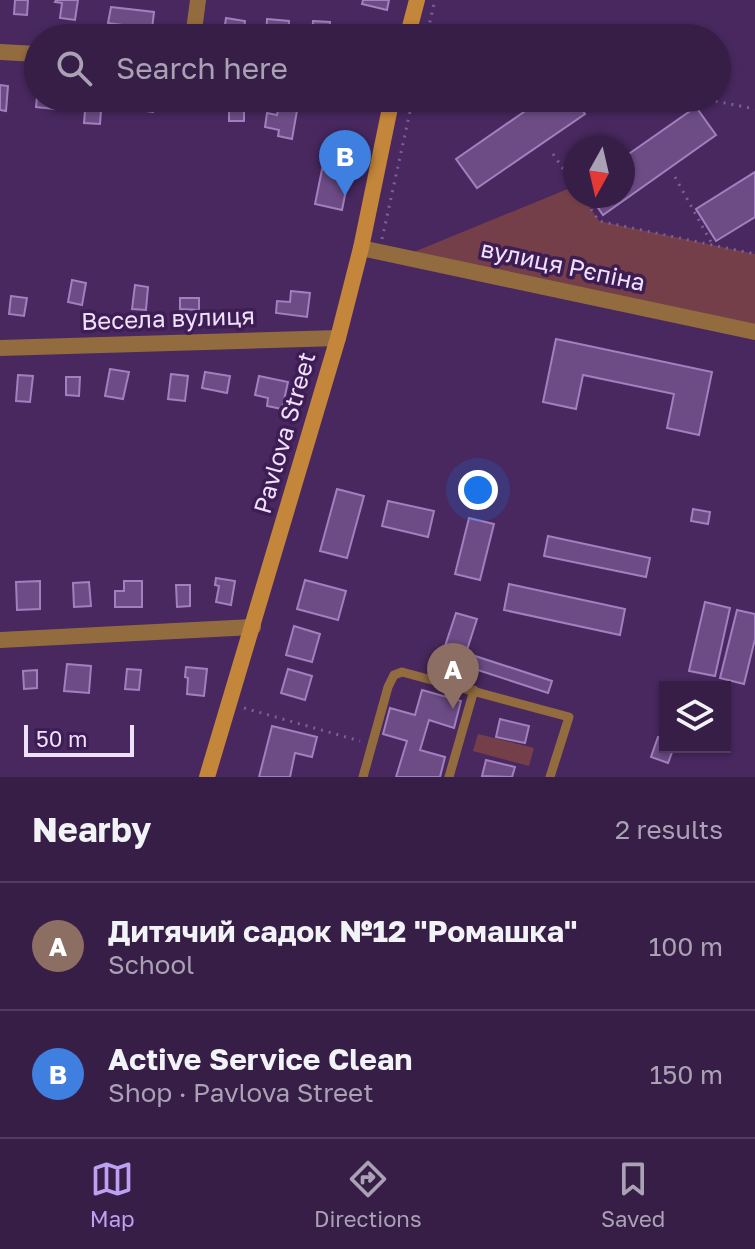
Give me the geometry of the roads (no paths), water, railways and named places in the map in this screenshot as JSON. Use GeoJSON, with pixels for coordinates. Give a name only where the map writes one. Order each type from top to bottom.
{"type":"FeatureCollection","features":[{"type":"Feature","properties":{"kind":"street"},"geometry":{"type":"LineString","coordinates":[[195,24],[198,0]]}},
{"type":"Feature","properties":{"kind":"street"},"geometry":{"type":"LineString","coordinates":[[411,24],[417,0]]}},
{"type":"Feature","properties":{"kind":"street"},"geometry":{"type":"LineString","coordinates":[[0,52],[24,53]]}},
{"type":"Feature","properties":{"kind":"street","name":"Pavlova Street"},"geometry":{"type":"LineString","coordinates":[[207,777],[338,338],[361,248],[389,112]]}},
{"type":"Feature","properties":{"kind":"street","name":"вулиця Рєпіна"},"geometry":{"type":"LineString","coordinates":[[361,248],[755,332]]}},
{"type":"Feature","properties":{"kind":"street","name":"Весела вулиця"},"geometry":{"type":"LineString","coordinates":[[0,348],[338,338]]}},
{"type":"Feature","properties":{"kind":"street"},"geometry":{"type":"LineString","coordinates":[[0,640],[253,627]]}},
{"type":"Feature","properties":{"kind":"lane"},"geometry":{"type":"LineString","coordinates":[[363,777],[388,687],[394,675],[402,672],[569,717],[550,777]]}},
{"type":"Feature","properties":{"kind":"lane"},"geometry":{"type":"LineString","coordinates":[[449,777],[474,690]]}},
{"type":"Feature","properties":{"kind":"place","name":"Active Service Clean"},"geometry":{"type":"Point","coordinates":[345,196]}},
{"type":"Feature","properties":{"kind":"place","name":"Дитячий садок №12 \"Ромашка\""},"geometry":{"type":"Point","coordinates":[453,709]}}]}
